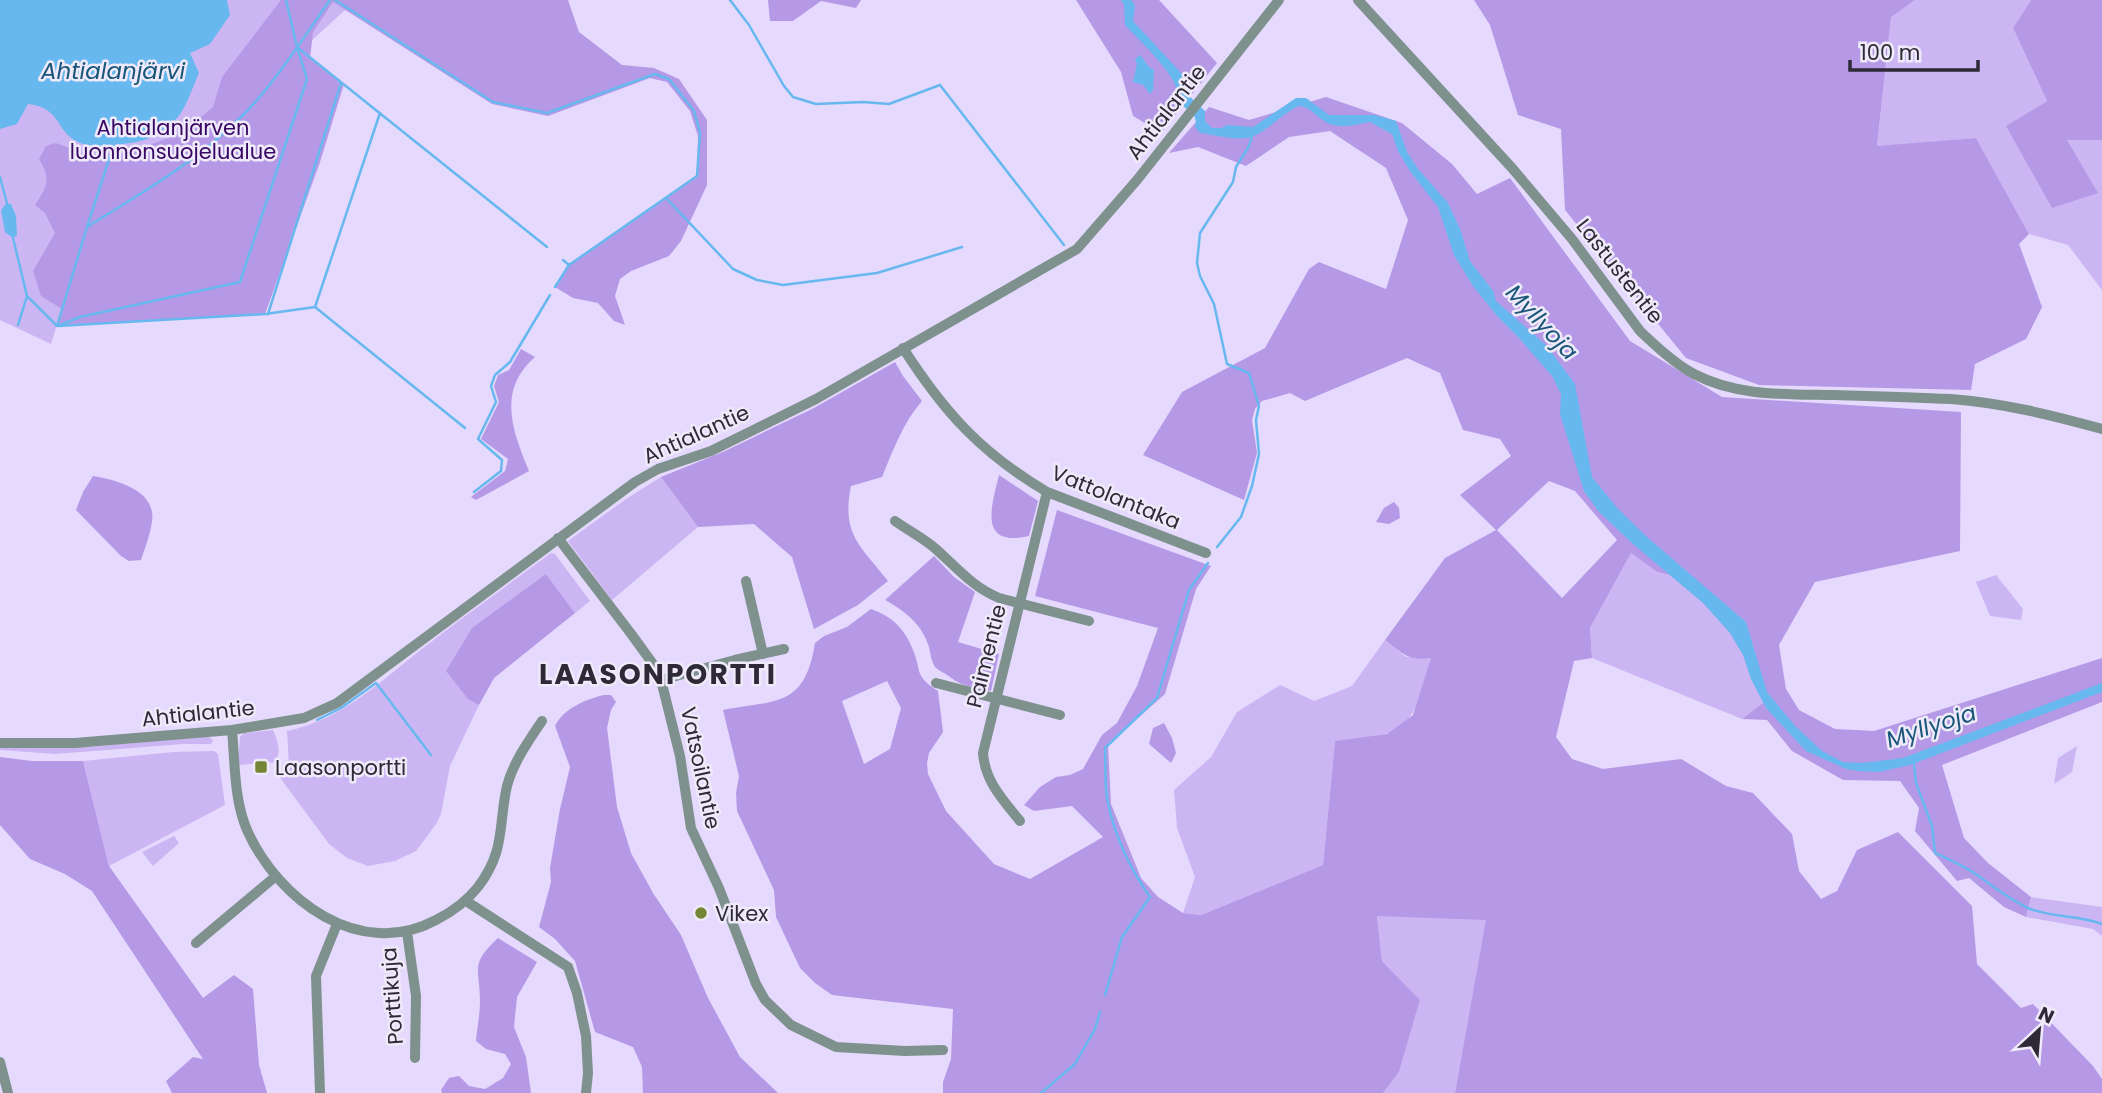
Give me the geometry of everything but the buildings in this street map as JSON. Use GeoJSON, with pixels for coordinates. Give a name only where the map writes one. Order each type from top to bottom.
{"type":"FeatureCollection","features":[{"type":"Feature","properties":{"kind":"street","name":"Ahtialantie"},"geometry":{"type":"LineString","coordinates":[[0,743],[75,743],[232,730],[304,718],[337,704],[635,482],[658,469],[710,451],[816,399],[1057,262],[1077,248],[1105,218],[1279,0]]}},
{"type":"Feature","properties":{"kind":"street","name":"Lastustentie"},"geometry":{"type":"LineString","coordinates":[[1358,0],[1555,218],[1640,331],[1693,374],[1733,388],[1783,395],[1994,403],[2102,429]]}},
{"type":"Feature","properties":{"kind":"street","name":"Vattolantaka"},"geometry":{"type":"LineString","coordinates":[[903,348],[929,389],[973,438],[1009,467],[1047,492],[1206,553]]}},
{"type":"Feature","properties":{"kind":"street","name":"Paimentie"},"geometry":{"type":"LineString","coordinates":[[1020,821],[995,790],[984,769],[982,753],[1047,492]]}},
{"type":"Feature","properties":{"kind":"street"},"geometry":{"type":"LineString","coordinates":[[895,521],[932,546],[958,572],[985,593],[1089,621]]}},
{"type":"Feature","properties":{"kind":"street","name":"Vatsoilantie"},"geometry":{"type":"LineString","coordinates":[[558,538],[632,635],[661,680],[679,751],[693,835],[765,1000],[775,1012],[796,1028],[836,1047],[943,1050]]}},
{"type":"Feature","properties":{"kind":"street"},"geometry":{"type":"LineString","coordinates":[[746,581],[763,654]]}},
{"type":"Feature","properties":{"kind":"street"},"geometry":{"type":"LineString","coordinates":[[661,680],[784,649]]}},
{"type":"Feature","properties":{"kind":"street"},"geometry":{"type":"LineString","coordinates":[[936,683],[1060,715]]}},
{"type":"Feature","properties":{"kind":"street"},"geometry":{"type":"LineString","coordinates":[[232,730],[236,786],[242,817],[256,846],[276,876],[302,902],[337,924],[370,933],[407,932],[433,922],[466,901],[478,887],[492,863],[501,836],[509,779],[530,737],[542,721]]}},
{"type":"Feature","properties":{"kind":"street"},"geometry":{"type":"LineString","coordinates":[[196,943],[276,876]]}},
{"type":"Feature","properties":{"kind":"street"},"geometry":{"type":"LineString","coordinates":[[466,901],[568,967],[577,993],[586,1036],[586,1093]]}},
{"type":"Feature","properties":{"kind":"street"},"geometry":{"type":"LineString","coordinates":[[320,1093],[316,976],[337,924]]}},
{"type":"Feature","properties":{"kind":"street","name":"Porttikuja"},"geometry":{"type":"LineString","coordinates":[[407,932],[416,996],[415,1058]]}},
{"type":"Feature","properties":{"kind":"street"},"geometry":{"type":"LineString","coordinates":[[0,1062],[8,1093]]}},
{"type":"Feature","properties":{"kind":"green space","name":"Ahtialanjärven luonnonsuojelualue"},"geometry":{"type":"Polygon","coordinates":[[[0,0],[356,0],[298,53],[59,318],[51,344],[0,320],[0,0]]]}},
{"type":"Feature","properties":{"kind":"green space","name":"Ahtialanjärven luonnonsuojelualue"},"geometry":{"type":"Polygon","coordinates":[[[281,0],[568,0],[579,32],[622,65],[654,68],[679,79],[707,120],[707,185],[681,241],[669,256],[631,271],[620,279],[615,296],[625,325],[614,321],[598,303],[573,298],[555,287],[569,265],[697,176],[698,136],[690,111],[667,82],[650,78],[548,116],[492,104],[333,2],[313,32],[310,58],[344,84],[320,162],[265,314],[57,326],[62,309],[41,296],[33,271],[55,233],[45,213],[35,205],[46,182],[39,159],[46,146],[56,143],[88,155],[130,152],[182,133],[213,107],[222,77],[281,0]]]}},
{"type":"Feature","properties":{"kind":"green space"},"geometry":{"type":"Polygon","coordinates":[[[768,0],[861,0],[856,8],[821,1],[793,21],[770,21],[768,0]]]}},
{"type":"Feature","properties":{"kind":"green space"},"geometry":{"type":"Polygon","coordinates":[[[1076,0],[1159,0],[1217,63],[1161,133],[1133,116],[1121,72],[1076,0]]]}},
{"type":"Feature","properties":{"kind":"green space"},"geometry":{"type":"Polygon","coordinates":[[[1474,0],[1915,0],[1891,17],[1877,146],[1976,138],[2029,234],[2019,244],[2042,307],[2026,339],[1975,364],[1971,390],[1759,385],[1686,358],[1565,210],[1561,129],[1518,115],[1490,25],[1474,0]]]}},
{"type":"Feature","properties":{"kind":"green space"},"geometry":{"type":"Polygon","coordinates":[[[1915,0],[2031,0],[2013,28],[2047,101],[2007,126],[2066,139],[2102,140],[2102,290],[2068,245],[2029,234],[1976,138],[1877,147],[1891,16],[1915,0]]]}},
{"type":"Feature","properties":{"kind":"green space"},"geometry":{"type":"Polygon","coordinates":[[[2031,0],[2102,0],[2102,140],[2067,140],[2098,193],[2052,208],[2006,126],[2047,101],[2013,28],[2031,0]]]}},
{"type":"Feature","properties":{"kind":"green space"},"geometry":{"type":"Polygon","coordinates":[[[1326,97],[1402,123],[1452,164],[1477,194],[1510,178],[1630,341],[1722,397],[1961,412],[1960,551],[1815,582],[1779,645],[1786,689],[1799,710],[1835,729],[1874,731],[2102,658],[2102,702],[1942,765],[1964,838],[1988,863],[2031,897],[2026,917],[2004,907],[1969,878],[1957,881],[1915,831],[1919,808],[1900,781],[1843,780],[1792,751],[1767,720],[1742,719],[1764,702],[1730,633],[1703,603],[1670,575],[1657,572],[1631,553],[1590,628],[1592,658],[1574,661],[1556,737],[1572,759],[1603,769],[1681,759],[1726,786],[1753,793],[1792,834],[1799,871],[1821,899],[1837,891],[1857,850],[1898,832],[1972,906],[1977,964],[2021,1008],[2033,1004],[2093,1066],[2102,1079],[2102,1093],[1455,1093],[1486,920],[1377,916],[1382,961],[1420,1000],[1399,1072],[1383,1093],[943,1093],[943,1082],[951,1059],[953,1009],[832,995],[800,968],[776,917],[774,890],[737,811],[739,776],[723,710],[786,697],[796,690],[804,679],[815,643],[824,636],[847,627],[871,609],[885,615],[902,630],[913,650],[922,677],[938,691],[943,732],[929,753],[928,774],[946,811],[994,864],[1030,879],[1103,837],[1072,806],[1034,811],[1024,805],[1040,787],[1056,777],[1083,769],[1102,735],[1117,723],[1137,686],[1158,628],[1035,596],[1057,510],[1211,566],[1196,589],[1165,694],[1108,745],[1111,804],[1141,878],[1158,897],[1183,913],[1201,915],[1323,865],[1335,741],[1387,734],[1413,715],[1431,658],[1406,655],[1385,640],[1445,558],[1496,530],[1460,495],[1511,456],[1500,439],[1463,430],[1440,373],[1407,358],[1305,401],[1290,393],[1262,401],[1255,409],[1252,420],[1257,453],[1244,500],[1143,455],[1182,392],[1265,348],[1309,269],[1319,262],[1386,289],[1408,220],[1386,168],[1330,131],[1289,137],[1246,166],[1198,147],[1169,153],[1209,107],[1249,120],[1326,97]],[[1549,481],[1497,530],[1562,598],[1617,540],[1575,491],[1549,481]],[[887,681],[842,701],[864,764],[890,749],[901,708],[887,681]]]}},
{"type":"Feature","properties":{"kind":"green space"},"geometry":{"type":"Polygon","coordinates":[[[521,349],[535,357],[516,383],[511,411],[517,441],[529,471],[476,500],[471,497],[505,471],[508,459],[481,439],[499,402],[494,386],[498,375],[509,370],[521,349]]]}},
{"type":"Feature","properties":{"kind":"green space"},"geometry":{"type":"Polygon","coordinates":[[[895,362],[922,401],[894,447],[882,477],[851,486],[849,503],[851,528],[856,539],[888,581],[858,605],[814,629],[792,557],[754,524],[698,527],[661,477],[725,451],[814,408],[895,362]]]}},
{"type":"Feature","properties":{"kind":"green space"},"geometry":{"type":"Polygon","coordinates":[[[999,475],[1038,501],[1029,536],[1012,538],[1001,536],[995,530],[992,511],[999,475]]]}},
{"type":"Feature","properties":{"kind":"green space"},"geometry":{"type":"Polygon","coordinates":[[[93,476],[123,484],[142,494],[148,502],[152,511],[152,522],[141,560],[129,561],[121,556],[76,510],[93,476]]]}},
{"type":"Feature","properties":{"kind":"green space"},"geometry":{"type":"Polygon","coordinates":[[[661,477],[698,527],[612,600],[568,541],[661,477]]]}},
{"type":"Feature","properties":{"kind":"green space"},"geometry":{"type":"Polygon","coordinates":[[[1394,502],[1399,508],[1400,518],[1389,524],[1376,522],[1384,508],[1394,502]]]}},
{"type":"Feature","properties":{"kind":"green space"},"geometry":{"type":"Polygon","coordinates":[[[551,553],[555,554],[590,601],[575,613],[546,574],[468,698],[479,705],[450,766],[441,814],[436,824],[416,851],[395,861],[368,866],[347,858],[329,844],[278,775],[289,766],[287,731],[326,718],[343,709],[551,553]]]}},
{"type":"Feature","properties":{"kind":"green space"},"geometry":{"type":"Polygon","coordinates":[[[1631,553],[1657,572],[1670,575],[1703,603],[1730,633],[1764,702],[1742,719],[1592,658],[1590,628],[1631,553]]]}},
{"type":"Feature","properties":{"kind":"green space"},"geometry":{"type":"Polygon","coordinates":[[[934,556],[954,577],[975,592],[958,642],[999,654],[991,691],[964,685],[934,666],[922,631],[906,614],[885,600],[934,556]]]}},
{"type":"Feature","properties":{"kind":"green space"},"geometry":{"type":"Polygon","coordinates":[[[546,574],[575,613],[494,678],[479,705],[468,699],[446,671],[472,628],[546,574]]]}},
{"type":"Feature","properties":{"kind":"green space"},"geometry":{"type":"Polygon","coordinates":[[[1996,575],[2023,609],[2021,620],[1990,616],[1976,582],[1996,575]]]}},
{"type":"Feature","properties":{"kind":"green space"},"geometry":{"type":"Polygon","coordinates":[[[1385,640],[1406,657],[1432,657],[1426,680],[1412,713],[1396,729],[1385,734],[1335,741],[1323,865],[1201,915],[1183,913],[1195,877],[1177,828],[1174,790],[1211,757],[1237,712],[1280,685],[1314,701],[1352,686],[1385,640]]]}},
{"type":"Feature","properties":{"kind":"green space"},"geometry":{"type":"Polygon","coordinates":[[[611,695],[616,702],[611,710],[607,728],[617,807],[631,853],[681,935],[708,998],[740,1057],[778,1093],[643,1093],[642,1067],[633,1047],[595,1032],[575,961],[555,939],[539,927],[551,882],[550,868],[570,767],[555,726],[576,706],[611,695]]]}},
{"type":"Feature","properties":{"kind":"green space"},"geometry":{"type":"Polygon","coordinates":[[[1164,723],[1176,753],[1171,763],[1149,744],[1153,728],[1164,723]]]}},
{"type":"Feature","properties":{"kind":"green space"},"geometry":{"type":"Polygon","coordinates":[[[273,730],[278,746],[276,762],[238,765],[240,737],[244,733],[273,730]]]}},
{"type":"Feature","properties":{"kind":"green space"},"geometry":{"type":"Polygon","coordinates":[[[208,736],[213,740],[211,744],[55,754],[0,750],[0,747],[90,747],[208,736]]]}},
{"type":"Feature","properties":{"kind":"green space"},"geometry":{"type":"Polygon","coordinates":[[[2077,746],[2072,772],[2054,784],[2058,758],[2077,746]]]}},
{"type":"Feature","properties":{"kind":"green space"},"geometry":{"type":"Polygon","coordinates":[[[214,751],[218,754],[225,805],[109,866],[83,761],[173,752],[214,751]]]}},
{"type":"Feature","properties":{"kind":"green space"},"geometry":{"type":"Polygon","coordinates":[[[0,757],[32,761],[83,761],[109,866],[203,998],[234,975],[253,989],[259,1065],[267,1093],[172,1093],[166,1081],[193,1057],[203,1059],[92,891],[65,874],[30,859],[0,825],[0,757]]]}},
{"type":"Feature","properties":{"kind":"green space"},"geometry":{"type":"Polygon","coordinates":[[[174,836],[179,843],[153,866],[142,852],[174,836]]]}},
{"type":"Feature","properties":{"kind":"green space"},"geometry":{"type":"Polygon","coordinates":[[[2031,897],[2102,907],[2102,936],[2093,929],[2026,917],[2031,897]]]}},
{"type":"Feature","properties":{"kind":"green space"},"geometry":{"type":"Polygon","coordinates":[[[1377,915],[1487,919],[1455,1093],[1383,1093],[1399,1072],[1420,1000],[1382,961],[1377,915]]]}},
{"type":"Feature","properties":{"kind":"green space"},"geometry":{"type":"Polygon","coordinates":[[[498,938],[537,962],[517,997],[514,1027],[526,1057],[531,1093],[442,1093],[441,1090],[449,1078],[459,1076],[469,1086],[485,1089],[503,1078],[511,1064],[505,1054],[486,1049],[476,1041],[480,1007],[478,967],[483,955],[498,938]]]}},
{"type":"Feature","properties":{"kind":"water","name":"Ahtialanjärvi"},"geometry":{"type":"Polygon","coordinates":[[[0,0],[227,0],[230,15],[210,44],[190,53],[199,73],[184,108],[175,120],[141,141],[92,145],[70,137],[47,110],[28,104],[17,124],[0,129],[0,0]]]}},
{"type":"Feature","properties":{"kind":"water"},"geometry":{"type":"Polygon","coordinates":[[[1121,0],[1131,0],[1135,5],[1133,21],[1183,75],[1186,93],[1205,111],[1205,121],[1212,128],[1227,125],[1253,127],[1296,98],[1306,98],[1329,115],[1375,115],[1396,121],[1407,152],[1448,203],[1470,261],[1493,291],[1496,301],[1547,346],[1575,384],[1592,477],[1618,509],[1648,538],[1746,622],[1767,692],[1795,726],[1822,751],[1843,762],[1862,763],[1903,758],[2102,683],[2102,692],[1910,765],[1879,772],[1846,769],[1806,751],[1766,708],[1751,679],[1743,655],[1730,633],[1703,603],[1599,512],[1584,491],[1560,414],[1561,394],[1552,376],[1473,286],[1454,255],[1438,207],[1410,171],[1392,134],[1370,122],[1346,126],[1329,124],[1299,106],[1262,132],[1250,137],[1236,138],[1200,133],[1195,127],[1194,115],[1179,101],[1175,85],[1166,70],[1125,25],[1124,5],[1121,0]]]}},
{"type":"Feature","properties":{"kind":"water"},"geometry":{"type":"Polygon","coordinates":[[[1140,55],[1150,68],[1154,69],[1153,90],[1150,94],[1143,85],[1133,82],[1137,64],[1135,59],[1140,55]]]}},
{"type":"Feature","properties":{"kind":"water"},"geometry":{"type":"Polygon","coordinates":[[[6,204],[11,204],[16,216],[17,235],[13,238],[5,232],[1,210],[6,204]]]}},
{"type":"Feature","properties":{"kind":"waterway"},"geometry":{"type":"LineString","coordinates":[[286,0],[297,47],[547,247]]}},
{"type":"Feature","properties":{"kind":"waterway"},"geometry":{"type":"LineString","coordinates":[[330,0],[266,89],[226,132],[168,176],[87,227],[57,326],[265,314],[315,307],[465,428]]}},
{"type":"Feature","properties":{"kind":"waterway"},"geometry":{"type":"LineString","coordinates":[[335,0],[493,102],[547,113],[655,74],[669,79],[694,111],[700,133],[697,176],[569,265],[555,287]]}},
{"type":"Feature","properties":{"kind":"waterway"},"geometry":{"type":"LineString","coordinates":[[730,0],[749,25],[793,97],[816,104],[889,104],[940,85],[1064,245]]}},
{"type":"Feature","properties":{"kind":"waterway"},"geometry":{"type":"LineString","coordinates":[[13,238],[27,296],[57,326],[80,317],[240,282],[307,79],[297,47]]}},
{"type":"Feature","properties":{"kind":"waterway"},"geometry":{"type":"LineString","coordinates":[[268,314],[341,83]]}},
{"type":"Feature","properties":{"kind":"waterway"},"geometry":{"type":"LineString","coordinates":[[315,307],[380,113]]}},
{"type":"Feature","properties":{"kind":"waterway"},"geometry":{"type":"LineString","coordinates":[[1217,547],[1241,517],[1252,486],[1259,454],[1256,420],[1259,406],[1249,373],[1227,364],[1214,304],[1200,276],[1197,263],[1200,233],[1233,182],[1236,167],[1252,136]]}},
{"type":"Feature","properties":{"kind":"waterway"},"geometry":{"type":"LineString","coordinates":[[87,227],[114,144]]}},
{"type":"Feature","properties":{"kind":"waterway"},"geometry":{"type":"LineString","coordinates":[[0,177],[8,207]]}},
{"type":"Feature","properties":{"kind":"waterway"},"geometry":{"type":"LineString","coordinates":[[667,199],[733,269],[757,280],[783,285],[877,273],[962,247]]}},
{"type":"Feature","properties":{"kind":"waterway"},"geometry":{"type":"LineString","coordinates":[[563,260],[569,265]]}},
{"type":"Feature","properties":{"kind":"waterway"},"geometry":{"type":"LineString","coordinates":[[474,492],[501,471],[502,460],[478,439],[496,402],[491,386],[495,375],[510,362],[550,295]]}},
{"type":"Feature","properties":{"kind":"waterway"},"geometry":{"type":"LineString","coordinates":[[18,325],[27,296]]}},
{"type":"Feature","properties":{"kind":"waterway"},"geometry":{"type":"LineString","coordinates":[[1105,995],[1122,937],[1150,897],[1124,852],[1111,815],[1106,790],[1105,748],[1157,698],[1189,590],[1208,563]]}},
{"type":"Feature","properties":{"kind":"waterway"},"geometry":{"type":"LineString","coordinates":[[317,720],[341,708],[376,683],[431,755]]}},
{"type":"Feature","properties":{"kind":"waterway"},"geometry":{"type":"LineString","coordinates":[[1914,764],[1916,783],[1932,826],[1935,853],[1969,870],[2028,908],[2102,924]]}},
{"type":"Feature","properties":{"kind":"waterway"},"geometry":{"type":"LineString","coordinates":[[1041,1093],[1075,1064],[1095,1029],[1100,1012]]}},
{"type":"Feature","properties":{"kind":"place","name":"Laasonportti"},"geometry":{"type":"Point","coordinates":[261,767]}},
{"type":"Feature","properties":{"kind":"place","name":"Vikex"},"geometry":{"type":"Point","coordinates":[701,913]}},
{"type":"Feature","properties":{"kind":"district","name":"LAASONPORTTI"},"geometry":{"type":"Point","coordinates":[658,674]}},
{"type":"Feature","properties":{"kind":"water label","name":"Myllyoja"},"geometry":{"type":"Point","coordinates":[1542,322]}},
{"type":"Feature","properties":{"kind":"water label","name":"Myllyoja"},"geometry":{"type":"Point","coordinates":[1931,726]}}]}
